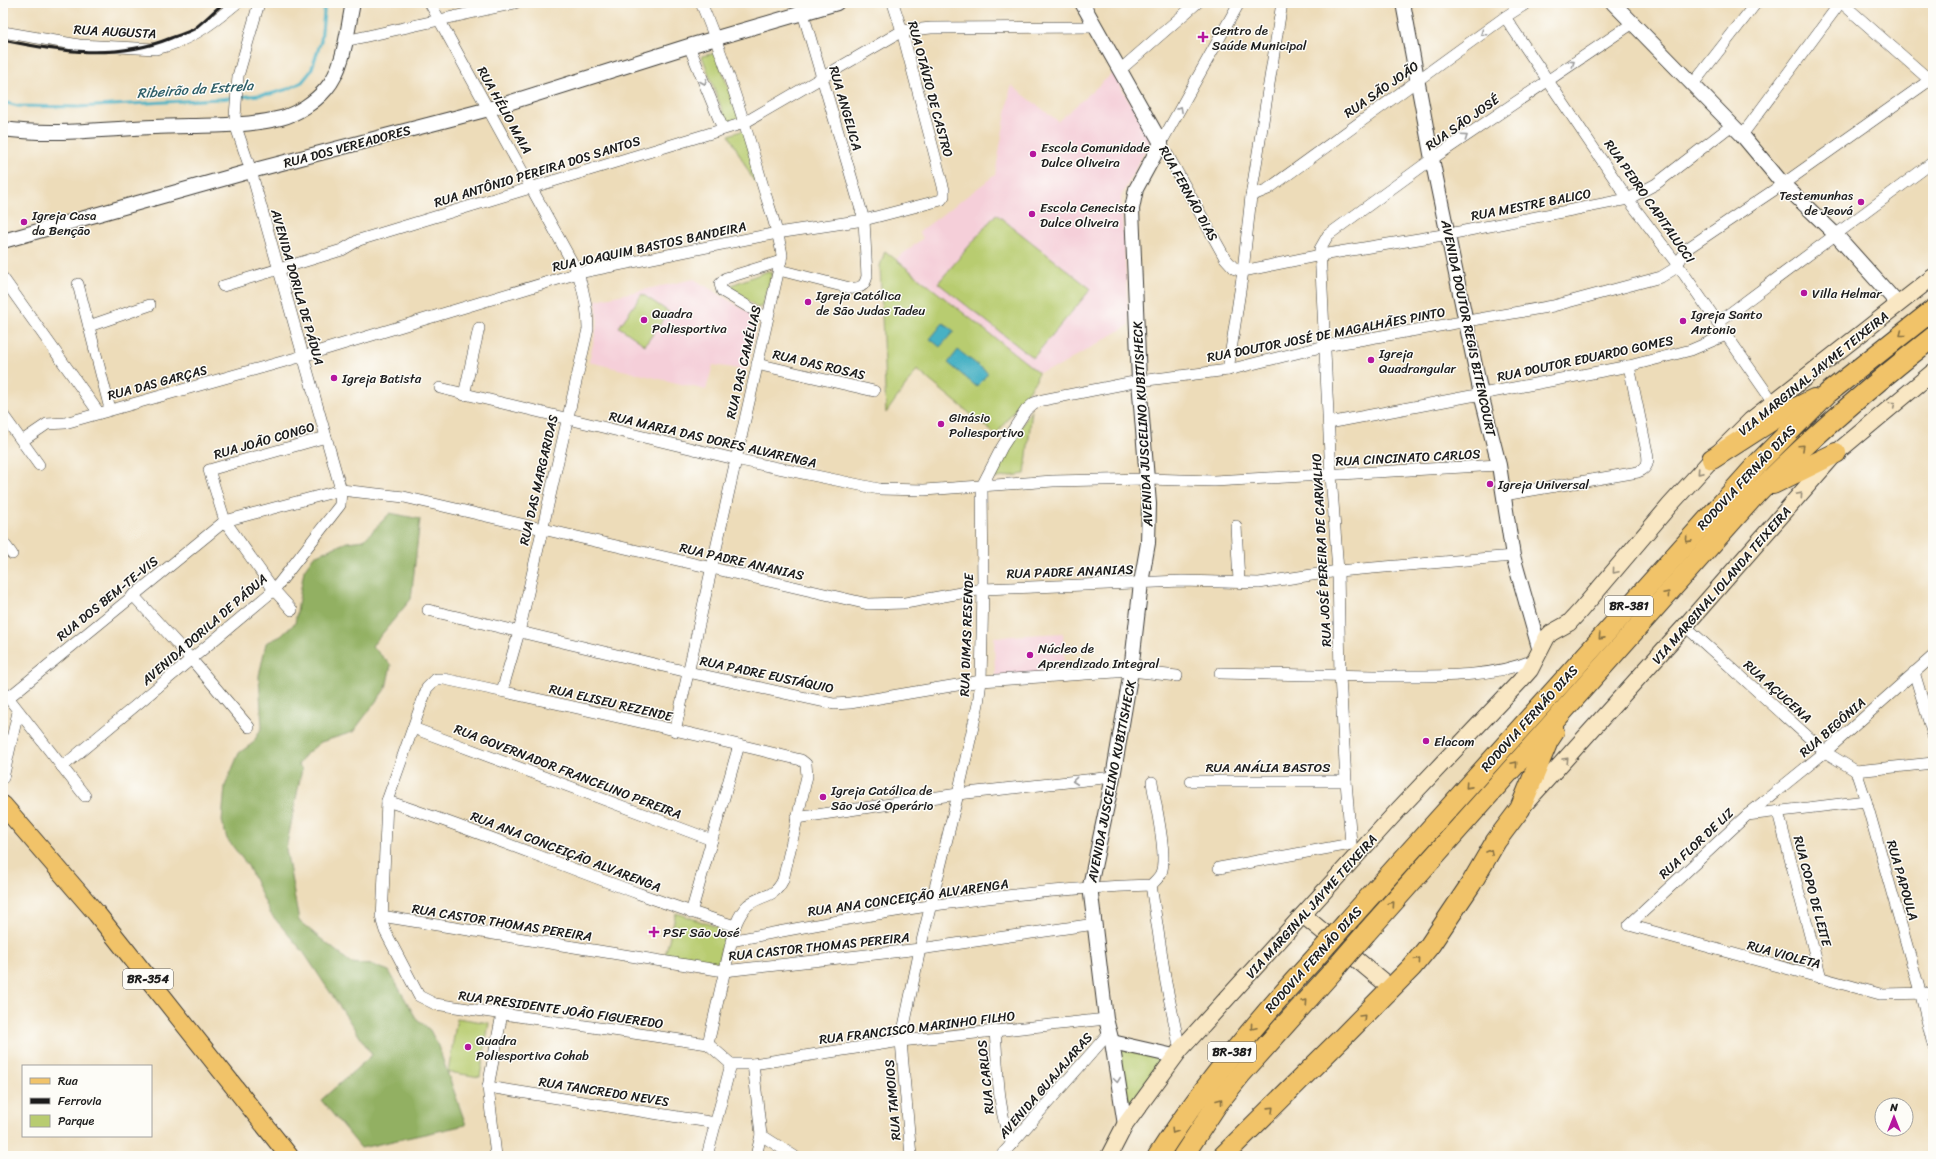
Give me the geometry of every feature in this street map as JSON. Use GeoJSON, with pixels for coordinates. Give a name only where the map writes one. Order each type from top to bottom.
{"type":"FeatureCollection","features":[{"type":"Feature","properties":{"kind":"highway","name":"RODOVIA FERNÃO DIAS"},"geometry":{"type":"LineString","coordinates":[[1158,1156],[1178,1124],[1223,1063],[1266,1011],[1753,468],[1828,393],[1933,310]]}},
{"type":"Feature","properties":{"kind":"highway","name":"RODOVIA FERNÃO DIAS"},"geometry":{"type":"LineString","coordinates":[[1183,1156],[1218,1103],[1241,1074],[1756,494],[1791,457],[1841,411],[1933,337]]}},
{"type":"Feature","properties":{"kind":"highway"},"geometry":{"type":"LineString","coordinates":[[1712,458],[1774,418],[1828,393]]}},
{"type":"Feature","properties":{"kind":"highway"},"geometry":{"type":"LineString","coordinates":[[1756,494],[1790,474],[1836,453]]}},
{"type":"Feature","properties":{"kind":"highway"},"geometry":{"type":"LineString","coordinates":[[1227,1154],[1391,988],[1430,945],[1471,884],[1496,841],[1520,809],[1548,741],[1577,696]]}},
{"type":"Feature","properties":{"kind":"main road","name":"VIA MARGINAL JAYME TEIXEIRA"},"geometry":{"type":"LineString","coordinates":[[1109,1156],[1125,1124],[1177,1053],[1535,660],[1551,633],[1568,623],[1580,611],[1712,458],[1751,420],[1933,277]]}},
{"type":"Feature","properties":{"kind":"main road","name":"VIA MARGINAL IOLANDA TEIXEIRA"},"geometry":{"type":"LineString","coordinates":[[1520,809],[1685,626],[1836,453],[1933,372]]}},
{"type":"Feature","properties":{"kind":"main road","name":"BR-354"},"geometry":{"type":"LineString","coordinates":[[3,805],[97,914],[289,1156]]}},
{"type":"Feature","properties":{"kind":"main road"},"geometry":{"type":"LineString","coordinates":[[1303,915],[1391,988]]}},
{"type":"Feature","properties":{"kind":"street","name":"RUA AUGUSTA"},"geometry":{"type":"LineString","coordinates":[[3,32],[79,45],[156,49],[203,30],[237,3]]}},
{"type":"Feature","properties":{"kind":"street"},"geometry":{"type":"LineString","coordinates":[[235,120],[238,76],[259,3]]}},
{"type":"Feature","properties":{"kind":"street"},"geometry":{"type":"LineString","coordinates":[[3,129],[21,131],[56,131],[281,118],[303,108],[327,88],[335,73],[345,41],[353,3]]}},
{"type":"Feature","properties":{"kind":"street","name":"RUA HÉLIO MAIA"},"geometry":{"type":"LineString","coordinates":[[430,3],[533,188],[578,273]]}},
{"type":"Feature","properties":{"kind":"street"},"geometry":{"type":"LineString","coordinates":[[345,41],[516,3]]}},
{"type":"Feature","properties":{"kind":"street","name":"RUA DAS CAMÉLIAS"},"geometry":{"type":"LineString","coordinates":[[675,731],[782,255],[777,233],[744,123],[717,39],[701,3]]}},
{"type":"Feature","properties":{"kind":"street","name":"RUA DOS VEREADORES"},"geometry":{"type":"LineString","coordinates":[[3,241],[251,171],[489,109],[689,46],[717,39],[802,8],[837,3]]}},
{"type":"Feature","properties":{"kind":"street","name":"RUA OTÁVIO DE CASTRO"},"geometry":{"type":"LineString","coordinates":[[893,3],[902,31],[941,182]]}},
{"type":"Feature","properties":{"kind":"street","name":"RUA FERNÃO DIAS"},"geometry":{"type":"LineString","coordinates":[[1082,3],[1225,258],[1235,269],[1243,271]]}},
{"type":"Feature","properties":{"kind":"street"},"geometry":{"type":"LineString","coordinates":[[1120,70],[1197,3]]}},
{"type":"Feature","properties":{"kind":"street"},"geometry":{"type":"LineString","coordinates":[[1161,143],[1239,3]]}},
{"type":"Feature","properties":{"kind":"street"},"geometry":{"type":"LineString","coordinates":[[1228,370],[1243,271],[1251,196],[1282,3]]}},
{"type":"Feature","properties":{"kind":"street","name":"AVENIDA DOUTOR REGIS BITENCOURT"},"geometry":{"type":"LineString","coordinates":[[1403,3],[1432,159],[1449,234],[1481,394],[1500,465],[1514,556],[1535,660]]}},
{"type":"Feature","properties":{"kind":"street","name":"RUA SÃO JOÃO"},"geometry":{"type":"LineString","coordinates":[[1251,196],[1268,189],[1505,16],[1526,3]]}},
{"type":"Feature","properties":{"kind":"street"},"geometry":{"type":"LineString","coordinates":[[1613,3],[1742,135],[1783,184],[1837,236],[1898,304]]}},
{"type":"Feature","properties":{"kind":"street"},"geometry":{"type":"LineString","coordinates":[[1692,84],[1756,3]]}},
{"type":"Feature","properties":{"kind":"street"},"geometry":{"type":"LineString","coordinates":[[1742,135],[1841,3],[1932,81]]}},
{"type":"Feature","properties":{"kind":"street","name":"RUA ANGELICA"},"geometry":{"type":"LineString","coordinates":[[780,266],[850,288],[861,287],[866,280],[868,270],[864,220],[802,8]]}},
{"type":"Feature","properties":{"kind":"street","name":"RUA PEDRO CAPITALUCCI"},"geometry":{"type":"LineString","coordinates":[[1505,16],[1628,199],[1677,264],[1773,402]]}},
{"type":"Feature","properties":{"kind":"street","name":"RUA SÃO JOSÉ"},"geometry":{"type":"LineString","coordinates":[[1321,255],[1320,249],[1328,235],[1432,159],[1548,79],[1633,23]]}},
{"type":"Feature","properties":{"kind":"street"},"geometry":{"type":"LineString","coordinates":[[902,31],[931,28],[1096,27]]}},
{"type":"Feature","properties":{"kind":"street","name":"RUA ANTÔNIO PEREIRA DOS SANTOS"},"geometry":{"type":"LineString","coordinates":[[223,286],[342,250],[359,240],[744,123],[902,31]]}},
{"type":"Feature","properties":{"kind":"street"},"geometry":{"type":"LineString","coordinates":[[689,46],[723,129]]}},
{"type":"Feature","properties":{"kind":"street","name":"RUA DOUTOR JOSÉ DE MAGALHÃES PINTO"},"geometry":{"type":"LineString","coordinates":[[982,486],[1002,447],[1029,406],[1042,400],[1139,381],[1228,370],[1325,346],[1466,320],[1553,306],[1660,277],[1669,273],[1688,248],[1932,81]]}},
{"type":"Feature","properties":{"kind":"street","name":"AVENIDA DORILA DE PÁDUA"},"geometry":{"type":"LineString","coordinates":[[62,767],[274,590],[340,505],[341,490],[251,171],[235,120]]}},
{"type":"Feature","properties":{"kind":"street","name":"RUA MESTRE BALICO"},"geometry":{"type":"LineString","coordinates":[[1243,271],[1321,255],[1449,234],[1628,199],[1656,184],[1732,125]]}},
{"type":"Feature","properties":{"kind":"street","name":"AVENIDA JUSCELINO KUBITISHECK"},"geometry":{"type":"LineString","coordinates":[[1125,1124],[1111,1037],[1106,1019],[1090,886],[1113,776],[1131,671],[1141,582],[1148,543],[1149,504],[1139,381],[1132,220],[1133,198],[1136,189],[1161,143]]}},
{"type":"Feature","properties":{"kind":"street"},"geometry":{"type":"LineString","coordinates":[[1717,323],[1837,236],[1933,162]]}},
{"type":"Feature","properties":{"kind":"street","name":"RUA JOAQUIM BASTOS BANDEIRA"},"geometry":{"type":"LineString","coordinates":[[303,356],[578,273],[777,233],[864,220],[941,200],[944,193],[941,182]]}},
{"type":"Feature","properties":{"kind":"street","name":"RUA JOSÉ PEREIRA DE CARVALHO"},"geometry":{"type":"LineString","coordinates":[[1219,868],[1351,844],[1340,676],[1338,571],[1331,475],[1321,255]]}},
{"type":"Feature","properties":{"kind":"street"},"geometry":{"type":"LineString","coordinates":[[767,318],[722,291],[720,284],[726,278],[780,266]]}},
{"type":"Feature","properties":{"kind":"street","name":"RUA DAS MARGARIDAS"},"geometry":{"type":"LineString","coordinates":[[502,691],[519,632],[566,419],[588,330],[586,297],[578,273]]}},
{"type":"Feature","properties":{"kind":"street"},"geometry":{"type":"LineString","coordinates":[[3,278],[99,413]]}},
{"type":"Feature","properties":{"kind":"street"},"geometry":{"type":"LineString","coordinates":[[78,284],[110,409]]}},
{"type":"Feature","properties":{"kind":"street"},"geometry":{"type":"LineString","coordinates":[[89,326],[150,305]]}},
{"type":"Feature","properties":{"kind":"street"},"geometry":{"type":"LineString","coordinates":[[464,395],[479,328]]}},
{"type":"Feature","properties":{"kind":"street","name":"RUA DOUTOR EDUARDO GOMES"},"geometry":{"type":"LineString","coordinates":[[1329,423],[1629,366],[1691,350],[1726,335]]}},
{"type":"Feature","properties":{"kind":"street","name":"RUA DAS GARÇAS"},"geometry":{"type":"LineString","coordinates":[[22,441],[47,424],[65,423],[110,409],[303,356]]}},
{"type":"Feature","properties":{"kind":"street","name":"RUA DAS ROSAS"},"geometry":{"type":"LineString","coordinates":[[757,364],[874,391]]}},
{"type":"Feature","properties":{"kind":"street"},"geometry":{"type":"LineString","coordinates":[[1504,495],[1645,470],[1648,465],[1648,452],[1629,366]]}},
{"type":"Feature","properties":{"kind":"street","name":"RUA MARIA DAS DORES ALVARENGA"},"geometry":{"type":"LineString","coordinates":[[440,388],[735,459],[879,489],[924,490],[982,486]]}},
{"type":"Feature","properties":{"kind":"street"},"geometry":{"type":"LineString","coordinates":[[3,415],[39,465]]}},
{"type":"Feature","properties":{"kind":"street","name":"RUA JOÃO CONGO"},"geometry":{"type":"LineString","coordinates":[[225,521],[208,470],[326,437]]}},
{"type":"Feature","properties":{"kind":"street","name":"RUA CINCINATO CARLOS"},"geometry":{"type":"LineString","coordinates":[[982,486],[1053,481],[1147,479],[1214,481],[1500,465]]}},
{"type":"Feature","properties":{"kind":"street","name":"RUA DIMAS RESENDE"},"geometry":{"type":"LineString","coordinates":[[901,1041],[920,949],[958,794],[978,704],[981,681],[983,589],[982,486]]}},
{"type":"Feature","properties":{"kind":"street"},"geometry":{"type":"LineString","coordinates":[[292,610],[274,590],[225,521],[341,490]]}},
{"type":"Feature","properties":{"kind":"street","name":"RUA PADRE ANANIAS"},"geometry":{"type":"LineString","coordinates":[[341,490],[404,497],[868,604],[904,603],[983,589],[1141,582],[1270,581],[1338,571],[1514,556]]}},
{"type":"Feature","properties":{"kind":"street","name":"RUA DOS BEM-TE-VIS"},"geometry":{"type":"LineString","coordinates":[[6,694],[225,521]]}},
{"type":"Feature","properties":{"kind":"street"},"geometry":{"type":"LineString","coordinates":[[1236,526],[1239,582]]}},
{"type":"Feature","properties":{"kind":"street"},"geometry":{"type":"LineString","coordinates":[[3,542],[12,554]]}},
{"type":"Feature","properties":{"kind":"street"},"geometry":{"type":"LineString","coordinates":[[133,595],[192,660],[249,727]]}},
{"type":"Feature","properties":{"kind":"street","name":"RUA PADRE EUSTÁQUIO"},"geometry":{"type":"LineString","coordinates":[[428,610],[688,672],[834,704],[850,703],[981,681],[1131,671],[1178,676]]}},
{"type":"Feature","properties":{"kind":"street","name":"RUA AÇUCENA"},"geometry":{"type":"LineString","coordinates":[[1685,626],[1825,752],[1856,771]]}},
{"type":"Feature","properties":{"kind":"street","name":"RUA BEGÔNIA"},"geometry":{"type":"LineString","coordinates":[[1746,816],[1825,752],[1933,656]]}},
{"type":"Feature","properties":{"kind":"street"},"geometry":{"type":"LineString","coordinates":[[1220,673],[1340,676],[1459,676],[1506,669],[1535,660]]}},
{"type":"Feature","properties":{"kind":"street"},"geometry":{"type":"LineString","coordinates":[[1914,672],[1933,736]]}},
{"type":"Feature","properties":{"kind":"street","name":"RUA ELISEU REZENDE"},"geometry":{"type":"LineString","coordinates":[[413,728],[427,688],[433,680],[440,679],[502,691],[739,745],[804,761],[808,771],[796,818]]}},
{"type":"Feature","properties":{"kind":"street"},"geometry":{"type":"LineString","coordinates":[[6,694],[18,712],[85,796]]}},
{"type":"Feature","properties":{"kind":"street"},"geometry":{"type":"LineString","coordinates":[[3,778],[18,712]]}},
{"type":"Feature","properties":{"kind":"street"},"geometry":{"type":"LineString","coordinates":[[381,916],[387,801],[413,728]]}},
{"type":"Feature","properties":{"kind":"street","name":"RUA GOVERNADOR FRANCELINO PEREIRA"},"geometry":{"type":"LineString","coordinates":[[413,728],[712,840]]}},
{"type":"Feature","properties":{"kind":"street"},"geometry":{"type":"LineString","coordinates":[[691,913],[739,745]]}},
{"type":"Feature","properties":{"kind":"street"},"geometry":{"type":"LineString","coordinates":[[1856,771],[1933,763]]}},
{"type":"Feature","properties":{"kind":"street","name":"RUA PAPOULA"},"geometry":{"type":"LineString","coordinates":[[1856,771],[1866,801],[1921,995],[1933,1045]]}},
{"type":"Feature","properties":{"kind":"street"},"geometry":{"type":"LineString","coordinates":[[707,1156],[731,1064],[708,1044],[731,940],[735,926],[742,911],[749,904],[769,896],[776,892],[780,887],[783,880],[796,818],[958,794],[1113,776]]}},
{"type":"Feature","properties":{"kind":"street","name":"RUA ANÁLIA BASTOS"},"geometry":{"type":"LineString","coordinates":[[1191,781],[1346,781]]}},
{"type":"Feature","properties":{"kind":"street"},"geometry":{"type":"LineString","coordinates":[[1111,1037],[1177,1053],[1151,885],[1158,879],[1161,873],[1163,858],[1152,782]]}},
{"type":"Feature","properties":{"kind":"street","name":"RUA ANA CONCEIÇÃO ALVARENGA"},"geometry":{"type":"LineString","coordinates":[[387,801],[441,819],[691,913],[735,926]]}},
{"type":"Feature","properties":{"kind":"street","name":"RUA FLOR DE LIZ"},"geometry":{"type":"LineString","coordinates":[[1630,925],[1746,816],[1866,801]]}},
{"type":"Feature","properties":{"kind":"street","name":"RUA COPO DE LEITE"},"geometry":{"type":"LineString","coordinates":[[1778,812],[1821,978]]}},
{"type":"Feature","properties":{"kind":"street","name":"RUA ANA CONCEIÇÃO ALVARENGA"},"geometry":{"type":"LineString","coordinates":[[731,940],[858,916],[931,906],[1090,886],[1151,885]]}},
{"type":"Feature","properties":{"kind":"street","name":"RUA CASTOR THOMAS PEREIRA"},"geometry":{"type":"LineString","coordinates":[[381,916],[724,971],[920,949],[1095,924]]}},
{"type":"Feature","properties":{"kind":"street","name":"RUA PRESIDENTE JOÃO FIGUEREDO"},"geometry":{"type":"LineString","coordinates":[[381,916],[385,931],[416,991],[424,1000],[435,1004],[708,1044]]}},
{"type":"Feature","properties":{"kind":"street","name":"RUA VIOLETA"},"geometry":{"type":"LineString","coordinates":[[1630,925],[1880,994],[1921,995],[1933,993]]}},
{"type":"Feature","properties":{"kind":"street"},"geometry":{"type":"LineString","coordinates":[[496,1156],[488,1087],[502,1014]]}},
{"type":"Feature","properties":{"kind":"street","name":"RUA FRANCISCO MARINHO FILHO"},"geometry":{"type":"LineString","coordinates":[[731,1064],[753,1064],[901,1041],[1106,1019]]}},
{"type":"Feature","properties":{"kind":"street","name":"RUA CARLOS"},"geometry":{"type":"LineString","coordinates":[[995,1031],[1003,1115],[1006,1131],[1012,1144]]}},
{"type":"Feature","properties":{"kind":"street","name":"AVENIDA GUAJAJARAS"},"geometry":{"type":"LineString","coordinates":[[1001,1156],[1111,1037]]}},
{"type":"Feature","properties":{"kind":"street","name":"RUA TAMOIOS"},"geometry":{"type":"LineString","coordinates":[[901,1041],[911,1156]]}},
{"type":"Feature","properties":{"kind":"street"},"geometry":{"type":"LineString","coordinates":[[753,1064],[762,1135],[756,1156]]}},
{"type":"Feature","properties":{"kind":"street","name":"RUA TANCREDO NEVES"},"geometry":{"type":"LineString","coordinates":[[488,1087],[716,1122]]}},
{"type":"Feature","properties":{"kind":"street"},"geometry":{"type":"LineString","coordinates":[[762,1135],[794,1156]]}},
{"type":"Feature","properties":{"kind":"shaded area","name":"Escola Cenecista Dulce Oliveira"},"geometry":{"type":"Polygon","coordinates":[[[1113,73],[1151,139],[1121,197],[1129,325],[1058,367],[1038,372],[896,259],[923,238],[919,232],[995,175],[1011,85],[1058,121],[1113,73]]]}},
{"type":"Feature","properties":{"kind":"shaded area"},"geometry":{"type":"Polygon","coordinates":[[[694,279],[758,318],[746,370],[713,365],[706,390],[589,362],[598,321],[596,300],[694,279]]]}},
{"type":"Feature","properties":{"kind":"shaded area","name":"Núcleo de Aprendizado Integral"},"geometry":{"type":"Polygon","coordinates":[[[1063,633],[1065,673],[995,676],[994,637],[1063,633]]]}},
{"type":"Feature","properties":{"kind":"green space"},"geometry":{"type":"Polygon","coordinates":[[[716,53],[739,119],[727,123],[702,56],[716,53]]]}},
{"type":"Feature","properties":{"kind":"green space"},"geometry":{"type":"Polygon","coordinates":[[[744,130],[758,185],[753,180],[729,135],[744,130]]]}},
{"type":"Feature","properties":{"kind":"green space"},"geometry":{"type":"Polygon","coordinates":[[[996,214],[1091,289],[1033,358],[938,283],[996,214]]]}},
{"type":"Feature","properties":{"kind":"green space"},"geometry":{"type":"Polygon","coordinates":[[[885,251],[1038,372],[1036,380],[996,435],[917,370],[886,413],[880,266],[885,251]]]}},
{"type":"Feature","properties":{"kind":"green space"},"geometry":{"type":"Polygon","coordinates":[[[768,271],[772,273],[762,306],[758,308],[729,286],[768,271]]]}},
{"type":"Feature","properties":{"kind":"green space","name":"Quadra Poliesportiva"},"geometry":{"type":"Polygon","coordinates":[[[642,294],[669,312],[645,345],[619,327],[642,294]]]}},
{"type":"Feature","properties":{"kind":"green space"},"geometry":{"type":"Polygon","coordinates":[[[1032,409],[1025,474],[990,479],[1032,409]]]}},
{"type":"Feature","properties":{"kind":"green space"},"geometry":{"type":"Polygon","coordinates":[[[390,513],[420,519],[411,599],[372,646],[391,665],[386,688],[353,732],[321,742],[307,753],[298,765],[302,769],[286,849],[299,921],[351,963],[373,965],[389,971],[416,1018],[430,1030],[438,1046],[466,1125],[361,1148],[321,1100],[372,1055],[304,953],[270,913],[248,866],[227,839],[222,821],[225,786],[239,753],[253,743],[262,727],[259,676],[266,643],[281,636],[295,623],[304,570],[314,556],[347,542],[364,540],[390,513]]]}},
{"type":"Feature","properties":{"kind":"green space"},"geometry":{"type":"Polygon","coordinates":[[[676,913],[726,930],[717,966],[664,959],[676,913]]]}},
{"type":"Feature","properties":{"kind":"green space","name":"Quadra Poliesportiva Cohab"},"geometry":{"type":"Polygon","coordinates":[[[457,1018],[489,1023],[480,1077],[448,1072],[457,1018]]]}},
{"type":"Feature","properties":{"kind":"green space"},"geometry":{"type":"Polygon","coordinates":[[[1118,1048],[1163,1059],[1129,1104],[1118,1048]]]}},
{"type":"Feature","properties":{"kind":"water"},"geometry":{"type":"Polygon","coordinates":[[[943,323],[954,331],[940,347],[930,339],[943,323]]]}},
{"type":"Feature","properties":{"kind":"water"},"geometry":{"type":"Polygon","coordinates":[[[958,350],[988,373],[977,387],[948,363],[958,350]]]}},
{"type":"Feature","properties":{"kind":"waterway","name":"Ribeirão da Estrela"},"geometry":{"type":"LineString","coordinates":[[3,102],[18,106],[78,107],[218,99],[270,94],[288,89],[302,82],[311,71],[321,41],[325,3]]}},
{"type":"Feature","properties":{"kind":"railway"},"geometry":{"type":"LineString","coordinates":[[3,40],[45,48],[88,52],[130,49],[151,45],[194,29],[224,3]]}},
{"type":"Feature","properties":{"kind":"place","name":"Centro de Saúde Municipal"},"geometry":{"type":"Point","coordinates":[1203,37]}},
{"type":"Feature","properties":{"kind":"place","name":"Escola Comunidade Dulce Oliveira"},"geometry":{"type":"Point","coordinates":[1033,154]}},
{"type":"Feature","properties":{"kind":"place","name":"Testemunhas de Jeová"},"geometry":{"type":"Point","coordinates":[1861,202]}},
{"type":"Feature","properties":{"kind":"place","name":"Escola Cenecista Dulce Oliveira"},"geometry":{"type":"Point","coordinates":[1032,214]}},
{"type":"Feature","properties":{"kind":"place","name":"Igreja Casa da Benção"},"geometry":{"type":"Point","coordinates":[24,222]}},
{"type":"Feature","properties":{"kind":"place","name":"Villa Helmar"},"geometry":{"type":"Point","coordinates":[1804,293]}},
{"type":"Feature","properties":{"kind":"place","name":"Igreja Católica de São Judas Tadeu"},"geometry":{"type":"Point","coordinates":[808,302]}},
{"type":"Feature","properties":{"kind":"place","name":"Quadra Poliesportiva"},"geometry":{"type":"Point","coordinates":[644,320]}},
{"type":"Feature","properties":{"kind":"place","name":"Igreja Santo Antonio"},"geometry":{"type":"Point","coordinates":[1683,321]}},
{"type":"Feature","properties":{"kind":"place","name":"Igreja Quadrangular"},"geometry":{"type":"Point","coordinates":[1371,360]}},
{"type":"Feature","properties":{"kind":"place","name":"Igreja Batista"},"geometry":{"type":"Point","coordinates":[334,378]}},
{"type":"Feature","properties":{"kind":"place","name":"Ginásio Poliesportivo"},"geometry":{"type":"Point","coordinates":[941,424]}},
{"type":"Feature","properties":{"kind":"place","name":"Igreja Universal"},"geometry":{"type":"Point","coordinates":[1490,484]}},
{"type":"Feature","properties":{"kind":"place","name":"Núcleo de Aprendizado Integral"},"geometry":{"type":"Point","coordinates":[1030,655]}},
{"type":"Feature","properties":{"kind":"place","name":"Elacom"},"geometry":{"type":"Point","coordinates":[1426,741]}},
{"type":"Feature","properties":{"kind":"place","name":"Igreja Católica de São José Operário"},"geometry":{"type":"Point","coordinates":[823,797]}},
{"type":"Feature","properties":{"kind":"place","name":"PSF São José"},"geometry":{"type":"Point","coordinates":[654,932]}},
{"type":"Feature","properties":{"kind":"place","name":"Quadra Poliesportiva Cohab"},"geometry":{"type":"Point","coordinates":[468,1047]}}]}
